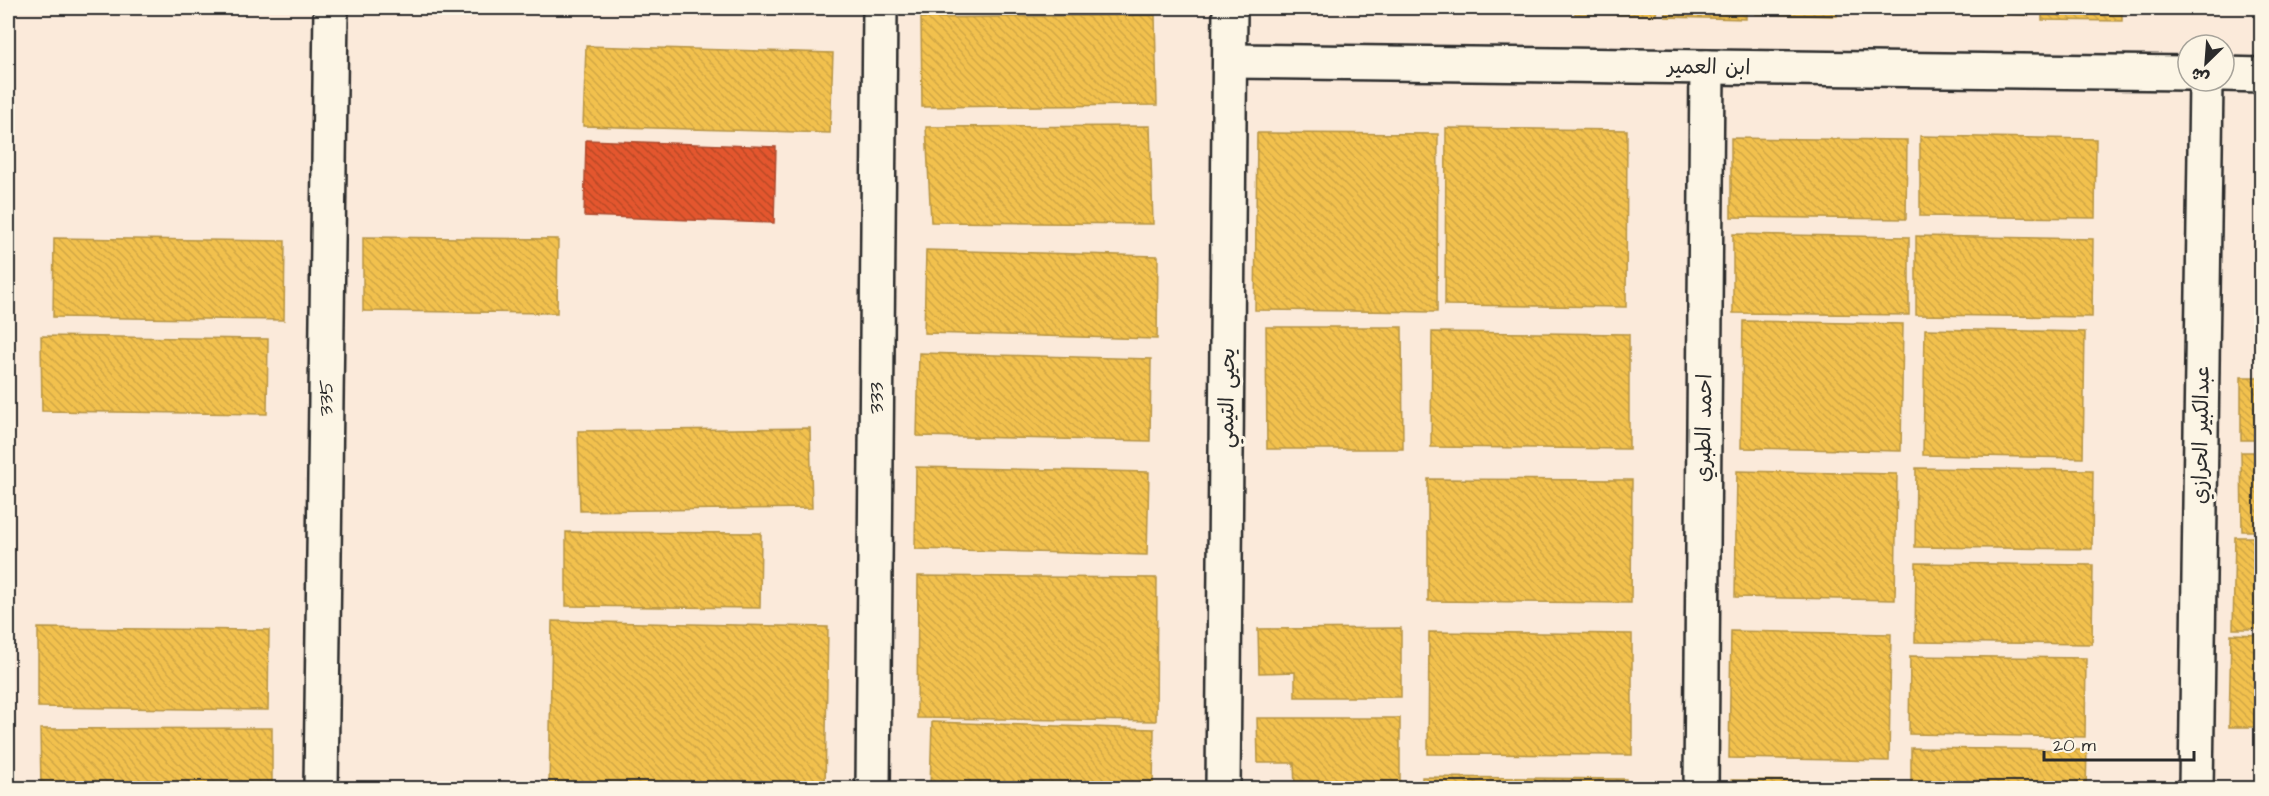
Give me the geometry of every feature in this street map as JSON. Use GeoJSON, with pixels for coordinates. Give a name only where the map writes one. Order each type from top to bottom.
{"type":"FeatureCollection","features":[{"type":"Feature","properties":{"kind":"street","name":"335"},"geometry":{"type":"LineString","coordinates":[[321,789],[331,8]]}},
{"type":"Feature","properties":{"kind":"street","name":"333"},"geometry":{"type":"LineString","coordinates":[[873,789],[880,8]]}},
{"type":"Feature","properties":{"kind":"street","name":"يحيى التيمي"},"geometry":{"type":"LineString","coordinates":[[1223,789],[1230,8]]}},
{"type":"Feature","properties":{"kind":"street","name":"ابن العمير"},"geometry":{"type":"LineString","coordinates":[[1230,61],[2176,74]]}},
{"type":"Feature","properties":{"kind":"street","name":"احمد الطبري"},"geometry":{"type":"LineString","coordinates":[[1701,789],[1707,67]]}},
{"type":"Feature","properties":{"kind":"street"},"geometry":{"type":"LineString","coordinates":[[2236,74],[2262,75]]}},
{"type":"Feature","properties":{"kind":"street","name":"عبدالكبير الحرازي"},"geometry":{"type":"LineString","coordinates":[[2196,789],[2206,93]]}},
{"type":"Feature","properties":{"kind":"building: سكن"},"geometry":{"type":"Polygon","coordinates":[[[1390,8],[1472,8],[1472,12],[1390,10],[1390,8]]]}},
{"type":"Feature","properties":{"kind":"building: سكن"},"geometry":{"type":"Polygon","coordinates":[[[1480,8],[1561,8],[1561,12],[1480,10],[1480,8]]]}},
{"type":"Feature","properties":{"kind":"building: سكن"},"geometry":{"type":"Polygon","coordinates":[[[1575,8],[1657,8],[1656,15],[1575,14],[1575,8]]]}},
{"type":"Feature","properties":{"kind":"building: سكن"},"geometry":{"type":"Polygon","coordinates":[[[1665,8],[1746,8],[1746,19],[1665,17],[1665,8]]]}},
{"type":"Feature","properties":{"kind":"building: سكن"},"geometry":{"type":"Polygon","coordinates":[[[1757,8],[1837,8],[1837,16],[1756,14],[1757,8]]]}},
{"type":"Feature","properties":{"kind":"building: سكن"},"geometry":{"type":"Polygon","coordinates":[[[1854,8],[1934,8],[1934,11],[1854,10],[1854,8]]]}},
{"type":"Feature","properties":{"kind":"building: سكن"},"geometry":{"type":"Polygon","coordinates":[[[1949,8],[2030,8],[2030,15],[1949,13],[1949,8]]]}},
{"type":"Feature","properties":{"kind":"building: سكن"},"geometry":{"type":"Polygon","coordinates":[[[2042,8],[2122,8],[2122,21],[2042,20],[2042,8]]]}},
{"type":"Feature","properties":{"kind":"building: سكن"},"geometry":{"type":"Polygon","coordinates":[[[1155,15],[1157,105],[922,107],[921,18],[1155,15]]]}},
{"type":"Feature","properties":{"kind":"building: سكن"},"geometry":{"type":"Polygon","coordinates":[[[586,46],[833,53],[830,133],[583,126],[586,46]]]}},
{"type":"Feature","properties":{"kind":"building: سكن"},"geometry":{"type":"Polygon","coordinates":[[[1150,126],[1153,224],[931,222],[926,127],[1150,126]]]}},
{"type":"Feature","properties":{"kind":"building: سكن"},"geometry":{"type":"Polygon","coordinates":[[[1446,128],[1627,130],[1626,307],[1445,305],[1446,128]]]}},
{"type":"Feature","properties":{"kind":"building: سكن"},"geometry":{"type":"Polygon","coordinates":[[[1257,133],[1438,134],[1437,312],[1255,310],[1257,133]]]}},
{"type":"Feature","properties":{"kind":"building: سكن"},"geometry":{"type":"Polygon","coordinates":[[[1920,136],[2096,139],[2095,218],[1920,216],[1920,136]]]}},
{"type":"Feature","properties":{"kind":"building: سكن"},"geometry":{"type":"Polygon","coordinates":[[[1731,138],[1907,140],[1906,219],[1731,217],[1731,138]]]}},
{"type":"Feature","properties":{"kind":"building: سكن"},"geometry":{"type":"Polygon","coordinates":[[[1733,234],[1909,237],[1909,315],[1733,313],[1733,234]]]}},
{"type":"Feature","properties":{"kind":"building: سكن"},"geometry":{"type":"Polygon","coordinates":[[[1916,236],[2093,239],[2092,317],[1916,315],[1916,236]]]}},
{"type":"Feature","properties":{"kind":"building: سكن"},"geometry":{"type":"Polygon","coordinates":[[[363,237],[558,239],[557,313],[363,311],[363,237]]]}},
{"type":"Feature","properties":{"kind":"building: سكن"},"geometry":{"type":"Polygon","coordinates":[[[54,238],[285,241],[284,320],[53,317],[54,238]]]}},
{"type":"Feature","properties":{"kind":"building: سكن"},"geometry":{"type":"Polygon","coordinates":[[[926,250],[1158,256],[1157,339],[924,333],[926,250]]]}},
{"type":"Feature","properties":{"kind":"building: سكن"},"geometry":{"type":"Polygon","coordinates":[[[1743,321],[1903,324],[1901,451],[1741,448],[1743,321]]]}},
{"type":"Feature","properties":{"kind":"building: سكن"},"geometry":{"type":"Polygon","coordinates":[[[1266,327],[1402,327],[1403,449],[1267,449],[1266,327]]]}},
{"type":"Feature","properties":{"kind":"building: سكن"},"geometry":{"type":"Polygon","coordinates":[[[1925,329],[2085,332],[2083,458],[1923,455],[1925,329]]]}},
{"type":"Feature","properties":{"kind":"building: سكن"},"geometry":{"type":"Polygon","coordinates":[[[1432,332],[1629,334],[1629,449],[1431,447],[1432,332]]]}},
{"type":"Feature","properties":{"kind":"building: سكن"},"geometry":{"type":"Polygon","coordinates":[[[41,336],[268,339],[267,414],[42,411],[41,336]]]}},
{"type":"Feature","properties":{"kind":"building: سكن"},"geometry":{"type":"Polygon","coordinates":[[[919,353],[1151,359],[1150,441],[917,436],[919,353]]]}},
{"type":"Feature","properties":{"kind":"building: سكن"},"geometry":{"type":"Polygon","coordinates":[[[2241,377],[2262,377],[2262,440],[2241,440],[2241,377]]]}},
{"type":"Feature","properties":{"kind":"building: سكن"},"geometry":{"type":"Polygon","coordinates":[[[810,428],[812,508],[580,511],[578,431],[810,428]]]}},
{"type":"Feature","properties":{"kind":"building: سكن"},"geometry":{"type":"Polygon","coordinates":[[[2241,452],[2262,452],[2262,531],[2242,531],[2241,452]]]}},
{"type":"Feature","properties":{"kind":"building: سكن"},"geometry":{"type":"Polygon","coordinates":[[[916,467],[1149,472],[1147,555],[915,549],[916,467]]]}},
{"type":"Feature","properties":{"kind":"building: سكن"},"geometry":{"type":"Polygon","coordinates":[[[1916,468],[2093,470],[2092,549],[1915,547],[1916,468]]]}},
{"type":"Feature","properties":{"kind":"building: سكن"},"geometry":{"type":"Polygon","coordinates":[[[1737,471],[1897,474],[1895,600],[1735,597],[1737,471]]]}},
{"type":"Feature","properties":{"kind":"building: سكن"},"geometry":{"type":"Polygon","coordinates":[[[1428,479],[1632,480],[1631,603],[1428,601],[1428,479]]]}},
{"type":"Feature","properties":{"kind":"building: سكن"},"geometry":{"type":"Polygon","coordinates":[[[566,532],[761,533],[760,608],[566,606],[566,532]]]}},
{"type":"Feature","properties":{"kind":"building: سكن"},"geometry":{"type":"Polygon","coordinates":[[[2235,537],[2262,537],[2262,629],[2233,629],[2235,537]]]}},
{"type":"Feature","properties":{"kind":"building: سكن"},"geometry":{"type":"Polygon","coordinates":[[[1916,563],[2093,565],[2092,644],[1915,642],[1916,563]]]}},
{"type":"Feature","properties":{"kind":"building: سكن"},"geometry":{"type":"Polygon","coordinates":[[[918,576],[1157,578],[1156,721],[917,718],[918,576]]]}},
{"type":"Feature","properties":{"kind":"building: سكن"},"geometry":{"type":"Polygon","coordinates":[[[552,621],[828,627],[825,788],[549,788],[552,621]]]}},
{"type":"Feature","properties":{"kind":"building: سكن"},"geometry":{"type":"Polygon","coordinates":[[[38,628],[269,630],[268,710],[38,707],[38,628]]]}},
{"type":"Feature","properties":{"kind":"building: سكن"},"geometry":{"type":"Polygon","coordinates":[[[1401,628],[1401,697],[1295,697],[1295,672],[1259,673],[1258,629],[1401,628]]]}},
{"type":"Feature","properties":{"kind":"building: سكن"},"geometry":{"type":"Polygon","coordinates":[[[1731,631],[1891,634],[1889,761],[1729,758],[1731,631]]]}},
{"type":"Feature","properties":{"kind":"building: سكن"},"geometry":{"type":"Polygon","coordinates":[[[1429,632],[1632,634],[1632,755],[1428,754],[1429,632]]]}},
{"type":"Feature","properties":{"kind":"building: سكن"},"geometry":{"type":"Polygon","coordinates":[[[2231,634],[2262,635],[2262,727],[2229,727],[2231,634]]]}},
{"type":"Feature","properties":{"kind":"building: سكن"},"geometry":{"type":"Polygon","coordinates":[[[1910,656],[2086,658],[2085,737],[1909,734],[1910,656]]]}},
{"type":"Feature","properties":{"kind":"building: سكن"},"geometry":{"type":"Polygon","coordinates":[[[1257,718],[1400,718],[1400,787],[1295,787],[1294,763],[1258,763],[1257,718]]]}},
{"type":"Feature","properties":{"kind":"building: سكن"},"geometry":{"type":"Polygon","coordinates":[[[932,722],[1154,729],[1153,788],[930,788],[932,722]]]}},
{"type":"Feature","properties":{"kind":"building: سكن"},"geometry":{"type":"Polygon","coordinates":[[[272,728],[272,788],[41,788],[40,729],[272,728]]]}},
{"type":"Feature","properties":{"kind":"building: سكن"},"geometry":{"type":"Polygon","coordinates":[[[1911,748],[2087,750],[2086,788],[1911,788],[1911,748]]]}},
{"type":"Feature","properties":{"kind":"building: سكن"},"geometry":{"type":"Polygon","coordinates":[[[1422,777],[1626,779],[1626,788],[1422,788],[1422,777]]]}},
{"type":"Feature","properties":{"kind":"building: سكن"},"geometry":{"type":"Polygon","coordinates":[[[1731,780],[1891,782],[1891,788],[1731,788],[1731,780]]]}},
{"type":"Feature","properties":{"kind":"building: متاجر"},"geometry":{"type":"Polygon","coordinates":[[[586,140],[776,147],[774,223],[584,216],[586,140]]]}}]}
